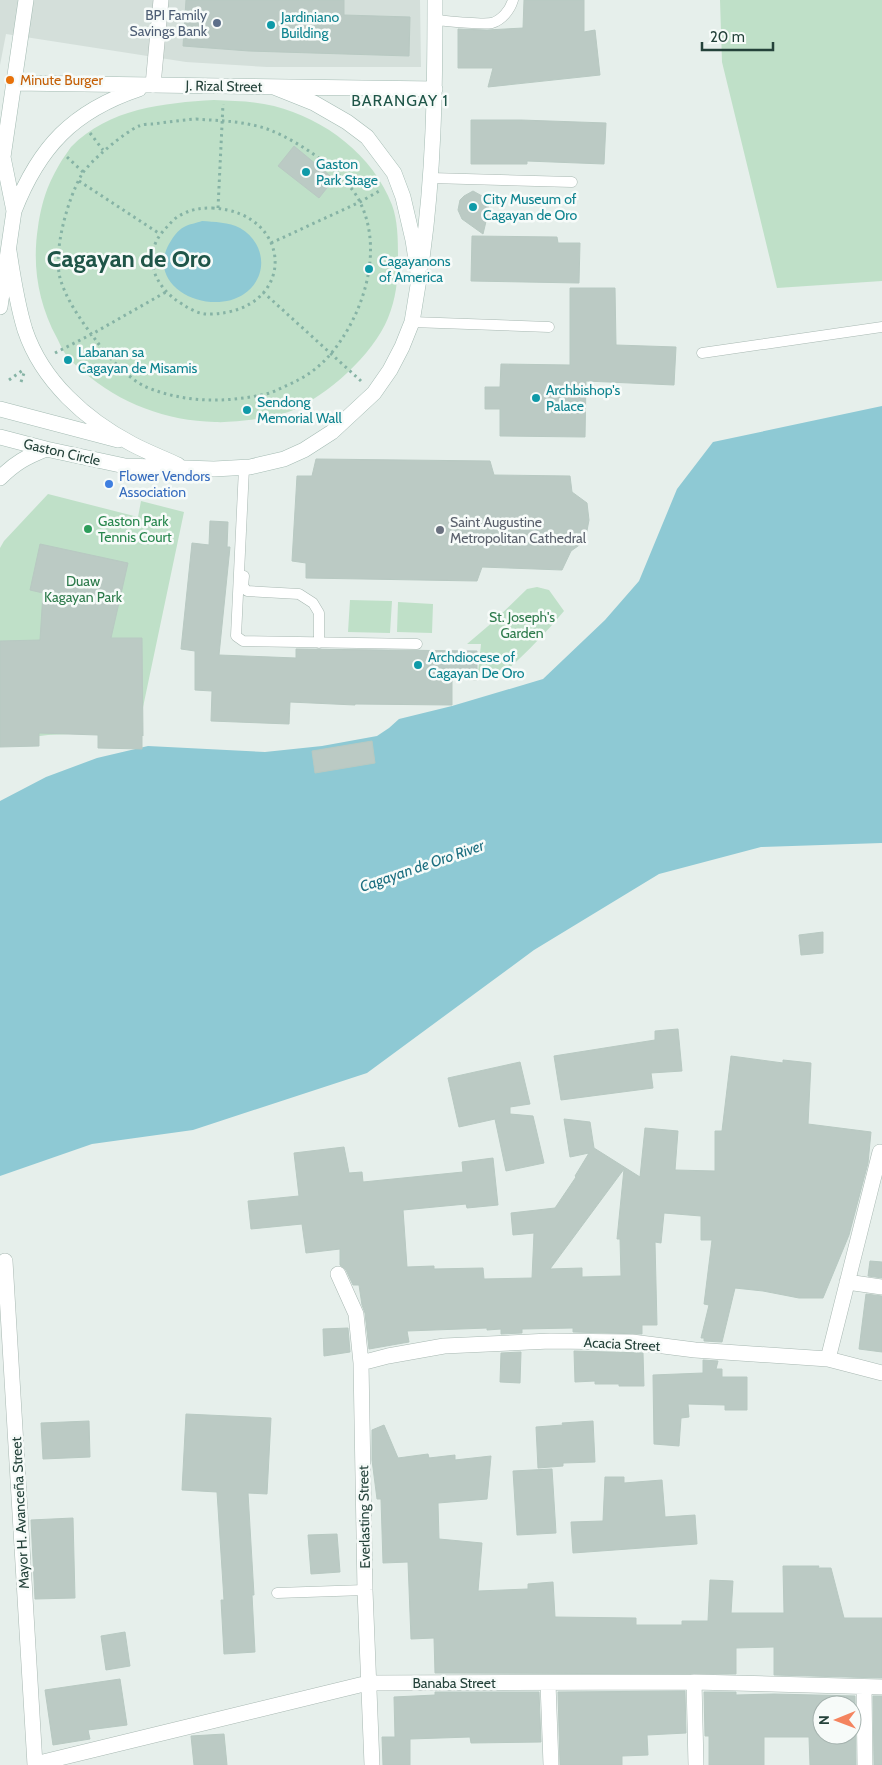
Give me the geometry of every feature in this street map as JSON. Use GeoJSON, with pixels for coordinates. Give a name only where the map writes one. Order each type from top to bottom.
{"type":"FeatureCollection","features":[{"type":"Feature","properties":{"kind":"street"},"geometry":{"type":"LineString","coordinates":[[14,212],[2,163],[3,132],[14,83],[26,0]]}},
{"type":"Feature","properties":{"kind":"street"},"geometry":{"type":"LineString","coordinates":[[0,307],[14,212],[24,186],[34,167],[53,142],[78,118],[120,96],[153,85],[161,0]]}},
{"type":"Feature","properties":{"kind":"street"},"geometry":{"type":"LineString","coordinates":[[419,279],[431,178],[435,89],[435,0]]}},
{"type":"Feature","properties":{"kind":"street","name":"J. Rizal Street"},"geometry":{"type":"LineString","coordinates":[[14,83],[435,89]]}},
{"type":"Feature","properties":{"kind":"street","name":"Gaston Circle"},"geometry":{"type":"LineString","coordinates":[[0,436],[46,450],[125,466],[247,468],[284,459],[304,450],[332,432],[374,393],[390,370],[412,322],[419,279],[403,197],[394,173],[367,137],[347,122],[314,103],[274,87]]}},
{"type":"Feature","properties":{"kind":"street","name":"Gaston Circle"},"geometry":{"type":"LineString","coordinates":[[9,252],[15,294],[23,322],[39,361],[51,379],[89,417],[131,444],[184,468]]}},
{"type":"Feature","properties":{"kind":"street","name":"Gaston Circle"},"geometry":{"type":"LineString","coordinates":[[0,409],[131,444]]}},
{"type":"Feature","properties":{"kind":"street"},"geometry":{"type":"LineString","coordinates":[[0,478],[14,464],[46,450]]}},
{"type":"Feature","properties":{"kind":"street"},"geometry":{"type":"LineString","coordinates":[[828,1359],[880,1152]]}},
{"type":"Feature","properties":{"kind":"street","name":"Mayor H. Avanceña Street"},"geometry":{"type":"LineString","coordinates":[[5,1261],[35,1765]]}},
{"type":"Feature","properties":{"kind":"street","name":"Everlasting Street"},"geometry":{"type":"LineString","coordinates":[[338,1274],[347,1290],[356,1314],[362,1363],[365,1590],[372,1765]]}},
{"type":"Feature","properties":{"kind":"street"},"geometry":{"type":"LineString","coordinates":[[847,1282],[882,1288]]}},
{"type":"Feature","properties":{"kind":"street","name":"Acacia Street"},"geometry":{"type":"LineString","coordinates":[[362,1363],[388,1356],[444,1346],[550,1341],[640,1343],[695,1350],[828,1359],[882,1373]]}},
{"type":"Feature","properties":{"kind":"street"},"geometry":{"type":"LineString","coordinates":[[694,1682],[696,1765]]}},
{"type":"Feature","properties":{"kind":"street","name":"Banaba Street"},"geometry":{"type":"LineString","coordinates":[[35,1765],[368,1683],[694,1682],[882,1687]]}},
{"type":"Feature","properties":{"kind":"street"},"geometry":{"type":"LineString","coordinates":[[548,1683],[551,1765]]}},
{"type":"Feature","properties":{"kind":"street"},"geometry":{"type":"LineString","coordinates":[[864,1687],[865,1765]]}},
{"type":"Feature","properties":{"kind":"lane"},"geometry":{"type":"LineString","coordinates":[[435,20],[490,23],[506,13],[513,0]]}},
{"type":"Feature","properties":{"kind":"lane"},"geometry":{"type":"LineString","coordinates":[[431,178],[572,182]]}},
{"type":"Feature","properties":{"kind":"lane"},"geometry":{"type":"LineString","coordinates":[[412,322],[549,327]]}},
{"type":"Feature","properties":{"kind":"lane"},"geometry":{"type":"LineString","coordinates":[[702,353],[882,327]]}},
{"type":"Feature","properties":{"kind":"lane"},"geometry":{"type":"LineString","coordinates":[[247,468],[243,586],[247,591],[254,593],[299,594],[313,603],[319,613],[319,642]]}},
{"type":"Feature","properties":{"kind":"lane"},"geometry":{"type":"LineString","coordinates":[[247,468],[236,636],[243,642],[417,644]]}},
{"type":"Feature","properties":{"kind":"lane"},"geometry":{"type":"LineString","coordinates":[[277,1593],[365,1590]]}},
{"type":"Feature","properties":{"kind":"path"},"geometry":{"type":"LineString","coordinates":[[218,208],[224,86]]}},
{"type":"Feature","properties":{"kind":"path"},"geometry":{"type":"LineString","coordinates":[[196,119],[222,121],[235,121],[270,130],[313,153],[350,186],[360,202],[366,219],[371,244],[369,268],[359,310],[338,347],[307,377],[269,394],[227,401],[184,399],[144,386],[110,360],[71,304],[60,276],[59,240],[70,199],[83,172],[104,150],[140,126],[196,119]]}},
{"type":"Feature","properties":{"kind":"path"},"geometry":{"type":"LineString","coordinates":[[79,181],[160,234]]}},
{"type":"Feature","properties":{"kind":"path"},"geometry":{"type":"LineString","coordinates":[[271,243],[360,202],[397,181]]}},
{"type":"Feature","properties":{"kind":"path"},"geometry":{"type":"LineString","coordinates":[[218,208],[240,213],[266,232],[274,250],[276,269],[268,287],[256,301],[227,313],[207,314],[190,309],[170,297],[155,276],[152,255],[160,234],[180,214],[196,209],[218,208]]}},
{"type":"Feature","properties":{"kind":"path"},"geometry":{"type":"LineString","coordinates":[[39,361],[92,334],[166,292]]}},
{"type":"Feature","properties":{"kind":"path"},"geometry":{"type":"LineString","coordinates":[[263,292],[374,393]]}},
{"type":"Feature","properties":{"kind":"path"},"geometry":{"type":"LineString","coordinates":[[9,380],[26,368],[21,382]]}},
{"type":"Feature","properties":{"kind":"shaded area"},"geometry":{"type":"Polygon","coordinates":[[[0,0],[420,0],[421,67],[267,67],[186,62],[6,34],[0,65],[0,0]]]}},
{"type":"Feature","properties":{"kind":"green space"},"geometry":{"type":"Polygon","coordinates":[[[720,0],[882,0],[882,281],[777,288],[722,62],[720,0]]]}},
{"type":"Feature","properties":{"kind":"green space"},"geometry":{"type":"Polygon","coordinates":[[[214,100],[244,101],[274,106],[293,112],[329,130],[360,155],[373,170],[384,187],[392,205],[397,224],[398,266],[393,304],[381,332],[372,346],[334,385],[305,404],[283,414],[243,421],[197,421],[162,414],[128,401],[98,383],[74,363],[63,350],[45,311],[36,270],[36,241],[44,200],[57,168],[71,147],[86,134],[102,124],[138,110],[176,103],[214,100]]]}},
{"type":"Feature","properties":{"kind":"green space","name":"Duaw Kagayan Park"},"geometry":{"type":"Polygon","coordinates":[[[48,494],[138,517],[141,501],[184,512],[138,731],[48,735],[0,741],[0,548],[4,541],[48,494]]]}},
{"type":"Feature","properties":{"kind":"green space","name":"St. Joseph's Garden"},"geometry":{"type":"Polygon","coordinates":[[[537,587],[549,590],[564,611],[515,663],[496,679],[478,673],[481,644],[467,644],[527,589],[537,587]]]}},
{"type":"Feature","properties":{"kind":"green space"},"geometry":{"type":"Polygon","coordinates":[[[350,600],[392,601],[390,633],[348,632],[350,600]]]}},
{"type":"Feature","properties":{"kind":"green space"},"geometry":{"type":"Polygon","coordinates":[[[398,602],[433,604],[432,633],[397,632],[398,602]]]}},
{"type":"Feature","properties":{"kind":"water"},"geometry":{"type":"Polygon","coordinates":[[[202,221],[236,226],[249,234],[255,242],[261,260],[261,270],[258,279],[244,294],[230,300],[215,302],[199,300],[185,294],[173,285],[166,274],[164,260],[172,239],[182,228],[202,221]]]}},
{"type":"Feature","properties":{"kind":"water","name":"Cagayan de Oro River"},"geometry":{"type":"Polygon","coordinates":[[[882,406],[882,843],[761,847],[659,874],[534,950],[367,1073],[193,1130],[92,1144],[0,1176],[0,801],[46,777],[97,758],[148,746],[265,752],[322,746],[377,736],[399,719],[452,706],[543,679],[605,620],[639,581],[677,489],[713,442],[882,406]]]}},
{"type":"Feature","properties":{"kind":"building"},"geometry":{"type":"Polygon","coordinates":[[[186,0],[344,0],[344,15],[410,17],[409,56],[249,51],[183,46],[186,0]]]}},
{"type":"Feature","properties":{"kind":"building"},"geometry":{"type":"Polygon","coordinates":[[[524,0],[584,0],[584,32],[595,30],[600,75],[488,87],[493,68],[458,68],[458,29],[523,28],[524,0]]]}},
{"type":"Feature","properties":{"kind":"building"},"geometry":{"type":"Polygon","coordinates":[[[471,120],[606,123],[604,164],[527,161],[527,164],[471,164],[471,120]]]}},
{"type":"Feature","properties":{"kind":"building","name":"Gaston Park Stage"},"geometry":{"type":"Polygon","coordinates":[[[294,146],[334,179],[319,198],[278,166],[294,146]]]}},
{"type":"Feature","properties":{"kind":"building","name":"City Museum of Cagayan de Oro"},"geometry":{"type":"Polygon","coordinates":[[[473,191],[482,196],[488,204],[489,209],[483,234],[462,219],[458,210],[460,200],[473,191]]]}},
{"type":"Feature","properties":{"kind":"building"},"geometry":{"type":"Polygon","coordinates":[[[472,236],[557,237],[558,243],[580,243],[579,283],[471,281],[472,236]]]}},
{"type":"Feature","properties":{"kind":"building"},"geometry":{"type":"Polygon","coordinates":[[[570,288],[615,288],[616,345],[676,347],[674,385],[586,381],[585,437],[500,436],[500,409],[485,409],[485,387],[500,387],[501,364],[570,365],[570,288]]]}},
{"type":"Feature","properties":{"kind":"building","name":"Saint Augustine Metropolitan Cathedral"},"geometry":{"type":"Polygon","coordinates":[[[316,459],[490,461],[494,475],[570,476],[572,492],[587,503],[589,520],[585,541],[571,551],[562,570],[482,567],[477,581],[306,578],[306,563],[292,561],[297,476],[312,476],[316,459]]]}},
{"type":"Feature","properties":{"kind":"building"},"geometry":{"type":"Polygon","coordinates":[[[210,521],[228,522],[227,547],[230,547],[219,655],[296,658],[296,649],[477,651],[477,680],[452,679],[452,705],[355,705],[290,702],[289,724],[211,721],[212,691],[195,690],[195,651],[181,649],[192,543],[209,545],[210,521]]]}},
{"type":"Feature","properties":{"kind":"building"},"geometry":{"type":"Polygon","coordinates":[[[40,544],[128,563],[111,638],[142,638],[142,749],[98,748],[98,735],[39,733],[39,746],[0,747],[0,641],[40,640],[43,593],[30,590],[40,544]]]}},
{"type":"Feature","properties":{"kind":"building"},"geometry":{"type":"Polygon","coordinates":[[[372,741],[375,763],[315,773],[312,751],[372,741]]]}},
{"type":"Feature","properties":{"kind":"building"},"geometry":{"type":"Polygon","coordinates":[[[823,932],[823,953],[801,955],[799,935],[823,932]]]}},
{"type":"Feature","properties":{"kind":"building"},"geometry":{"type":"Polygon","coordinates":[[[678,1029],[682,1071],[651,1073],[653,1088],[561,1100],[554,1056],[655,1040],[655,1031],[678,1029]]]}},
{"type":"Feature","properties":{"kind":"building"},"geometry":{"type":"Polygon","coordinates":[[[731,1056],[783,1063],[783,1060],[811,1063],[808,1124],[871,1132],[868,1163],[849,1235],[823,1298],[799,1298],[735,1288],[722,1342],[704,1341],[704,1338],[701,1338],[709,1305],[704,1304],[712,1240],[701,1240],[701,1216],[664,1213],[661,1243],[655,1242],[657,1325],[642,1325],[642,1334],[573,1332],[573,1328],[522,1329],[522,1333],[501,1334],[501,1329],[487,1330],[487,1328],[407,1331],[409,1342],[369,1349],[365,1313],[359,1285],[353,1285],[346,1270],[340,1265],[340,1249],[306,1253],[302,1224],[251,1229],[248,1201],[299,1196],[294,1153],[344,1147],[349,1173],[362,1172],[363,1182],[463,1172],[462,1162],[493,1158],[498,1205],[467,1208],[466,1204],[403,1210],[407,1267],[434,1266],[434,1269],[483,1268],[484,1279],[532,1278],[534,1233],[513,1235],[511,1213],[555,1208],[576,1177],[589,1153],[570,1157],[564,1119],[590,1122],[594,1148],[640,1177],[645,1128],[678,1131],[675,1170],[715,1171],[715,1131],[722,1131],[731,1056]],[[624,1169],[550,1269],[582,1268],[582,1277],[621,1276],[620,1239],[617,1239],[624,1169]]]}},
{"type":"Feature","properties":{"kind":"building"},"geometry":{"type":"Polygon","coordinates":[[[520,1062],[530,1104],[510,1107],[510,1114],[533,1116],[544,1163],[506,1171],[495,1119],[459,1127],[448,1078],[520,1062]]]}},
{"type":"Feature","properties":{"kind":"building"},"geometry":{"type":"Polygon","coordinates":[[[870,1261],[882,1262],[882,1278],[868,1276],[870,1261]]]}},
{"type":"Feature","properties":{"kind":"building"},"geometry":{"type":"Polygon","coordinates":[[[866,1294],[882,1296],[882,1352],[859,1349],[866,1294]]]}},
{"type":"Feature","properties":{"kind":"building"},"geometry":{"type":"Polygon","coordinates":[[[348,1328],[350,1352],[324,1356],[323,1329],[348,1328]]]}},
{"type":"Feature","properties":{"kind":"building"},"geometry":{"type":"Polygon","coordinates":[[[574,1351],[643,1353],[644,1386],[595,1384],[595,1381],[575,1382],[574,1351]]]}},
{"type":"Feature","properties":{"kind":"building"},"geometry":{"type":"Polygon","coordinates":[[[521,1352],[520,1383],[500,1382],[501,1353],[521,1352]]]}},
{"type":"Feature","properties":{"kind":"building"},"geometry":{"type":"Polygon","coordinates":[[[703,1360],[718,1361],[716,1369],[722,1369],[722,1377],[747,1377],[747,1410],[725,1410],[725,1405],[688,1404],[689,1417],[681,1418],[679,1446],[654,1444],[653,1375],[703,1373],[703,1360]]]}},
{"type":"Feature","properties":{"kind":"building"},"geometry":{"type":"Polygon","coordinates":[[[186,1414],[271,1418],[267,1494],[248,1493],[254,1595],[252,1595],[255,1652],[224,1654],[221,1600],[224,1600],[217,1492],[182,1490],[186,1414]]]}},
{"type":"Feature","properties":{"kind":"building"},"geometry":{"type":"Polygon","coordinates":[[[89,1421],[90,1457],[43,1459],[41,1423],[89,1421]]]}},
{"type":"Feature","properties":{"kind":"building"},"geometry":{"type":"Polygon","coordinates":[[[593,1421],[595,1462],[563,1463],[563,1466],[538,1468],[536,1427],[593,1421]]]}},
{"type":"Feature","properties":{"kind":"building"},"geometry":{"type":"Polygon","coordinates":[[[384,1425],[398,1458],[428,1454],[429,1458],[455,1455],[455,1460],[491,1456],[487,1499],[438,1503],[439,1539],[482,1543],[478,1591],[528,1589],[528,1584],[553,1582],[555,1617],[636,1618],[636,1625],[682,1625],[682,1621],[708,1621],[710,1580],[733,1581],[731,1613],[784,1613],[783,1566],[831,1568],[844,1618],[882,1618],[882,1678],[774,1675],[774,1647],[736,1648],[736,1674],[435,1673],[434,1638],[411,1639],[408,1562],[383,1563],[381,1499],[377,1499],[372,1460],[372,1430],[384,1425]]]}},
{"type":"Feature","properties":{"kind":"building"},"geometry":{"type":"Polygon","coordinates":[[[552,1469],[556,1533],[517,1535],[513,1471],[552,1469]]]}},
{"type":"Feature","properties":{"kind":"building"},"geometry":{"type":"Polygon","coordinates":[[[605,1477],[624,1477],[624,1483],[662,1480],[665,1517],[695,1515],[697,1544],[573,1553],[571,1522],[603,1521],[605,1477]]]}},
{"type":"Feature","properties":{"kind":"building"},"geometry":{"type":"Polygon","coordinates":[[[73,1518],[75,1598],[35,1599],[31,1520],[73,1518]]]}},
{"type":"Feature","properties":{"kind":"building"},"geometry":{"type":"Polygon","coordinates":[[[337,1534],[340,1572],[311,1574],[308,1535],[337,1534]]]}},
{"type":"Feature","properties":{"kind":"building"},"geometry":{"type":"Polygon","coordinates":[[[125,1632],[130,1666],[106,1670],[101,1636],[125,1632]]]}},
{"type":"Feature","properties":{"kind":"building"},"geometry":{"type":"Polygon","coordinates":[[[120,1679],[127,1725],[88,1730],[90,1739],[53,1745],[45,1690],[120,1679]]]}},
{"type":"Feature","properties":{"kind":"building"},"geometry":{"type":"Polygon","coordinates":[[[685,1691],[686,1733],[647,1735],[648,1755],[622,1756],[622,1765],[560,1765],[558,1692],[685,1691]]]}},
{"type":"Feature","properties":{"kind":"building"},"geometry":{"type":"Polygon","coordinates":[[[435,1692],[539,1692],[541,1742],[471,1743],[470,1737],[410,1739],[410,1765],[383,1765],[382,1737],[395,1737],[394,1697],[435,1695],[435,1692]]]}},
{"type":"Feature","properties":{"kind":"building"},"geometry":{"type":"Polygon","coordinates":[[[704,1692],[736,1692],[736,1695],[774,1694],[814,1695],[812,1695],[812,1745],[856,1745],[856,1765],[810,1765],[809,1737],[764,1737],[764,1765],[709,1765],[709,1736],[705,1736],[704,1692]]]}},
{"type":"Feature","properties":{"kind":"building"},"geometry":{"type":"Polygon","coordinates":[[[873,1696],[882,1696],[882,1765],[874,1765],[873,1696]]]}},
{"type":"Feature","properties":{"kind":"building"},"geometry":{"type":"Polygon","coordinates":[[[224,1734],[227,1765],[194,1765],[191,1736],[224,1734]]]}},
{"type":"Feature","properties":{"kind":"place","name":"BPI Family Savings Bank"},"geometry":{"type":"Point","coordinates":[217,23]}},
{"type":"Feature","properties":{"kind":"place","name":"Jardiniano Building"},"geometry":{"type":"Point","coordinates":[271,25]}},
{"type":"Feature","properties":{"kind":"place","name":"Minute Burger"},"geometry":{"type":"Point","coordinates":[10,80]}},
{"type":"Feature","properties":{"kind":"place","name":"Gaston Park Stage"},"geometry":{"type":"Point","coordinates":[306,172]}},
{"type":"Feature","properties":{"kind":"place","name":"City Museum of Cagayan de Oro"},"geometry":{"type":"Point","coordinates":[473,207]}},
{"type":"Feature","properties":{"kind":"place","name":"Cagayanons of America"},"geometry":{"type":"Point","coordinates":[369,269]}},
{"type":"Feature","properties":{"kind":"place","name":"Labanan sa Cagayan de Misamis"},"geometry":{"type":"Point","coordinates":[68,360]}},
{"type":"Feature","properties":{"kind":"place","name":"Archbishop's Palace"},"geometry":{"type":"Point","coordinates":[536,398]}},
{"type":"Feature","properties":{"kind":"place","name":"Sendong Memorial Wall"},"geometry":{"type":"Point","coordinates":[247,410]}},
{"type":"Feature","properties":{"kind":"place","name":"Flower Vendors Association"},"geometry":{"type":"Point","coordinates":[109,484]}},
{"type":"Feature","properties":{"kind":"place","name":"Gaston Park Tennis Court"},"geometry":{"type":"Point","coordinates":[88,529]}},
{"type":"Feature","properties":{"kind":"place","name":"Saint Augustine Metropolitan Cathedral"},"geometry":{"type":"Point","coordinates":[440,530]}},
{"type":"Feature","properties":{"kind":"place","name":"Archdiocese of Cagayan De Oro"},"geometry":{"type":"Point","coordinates":[418,665]}},
{"type":"Feature","properties":{"kind":"district","name":"BARANGAY 1"},"geometry":{"type":"Point","coordinates":[400,100]}},
{"type":"Feature","properties":{"kind":"district","name":"Cagayan de Oro"},"geometry":{"type":"Point","coordinates":[129,258]}}]}
